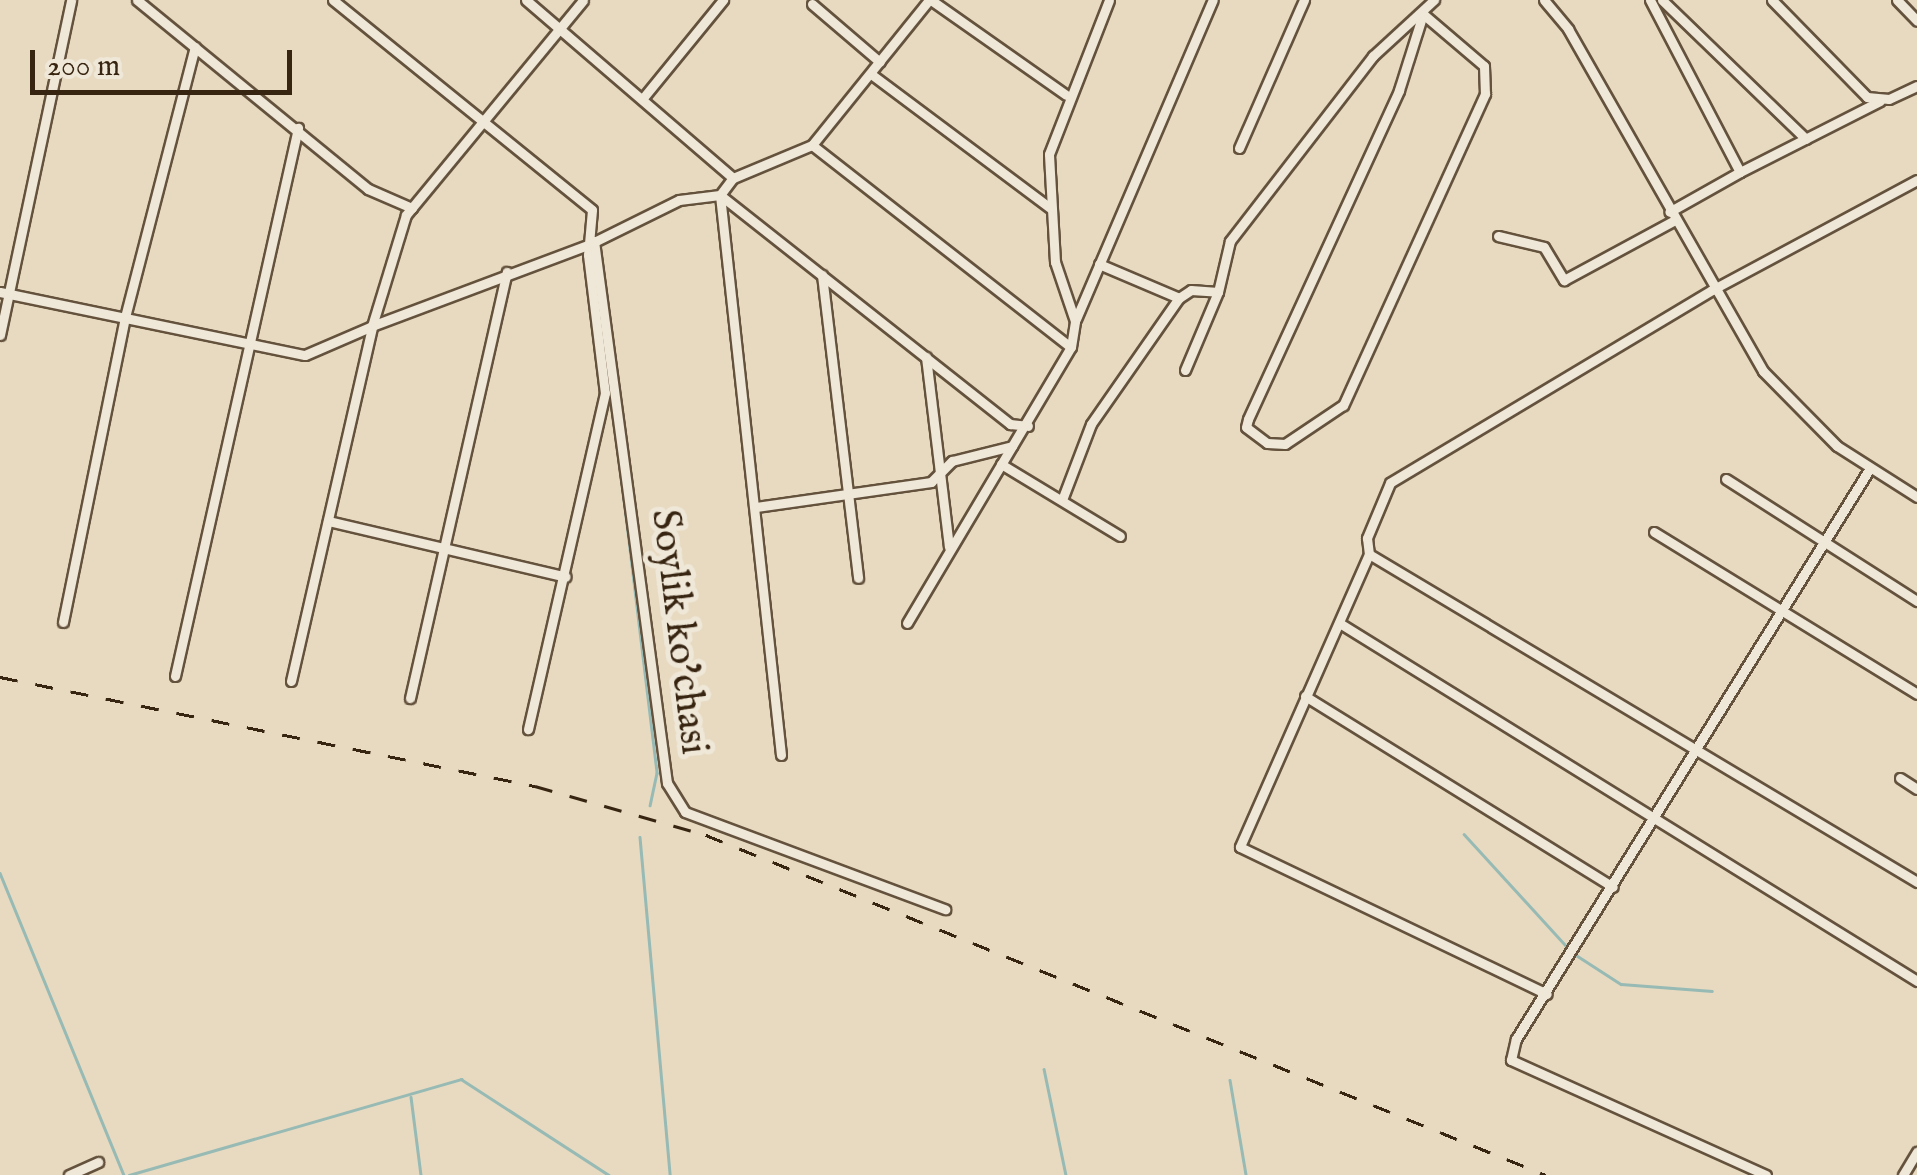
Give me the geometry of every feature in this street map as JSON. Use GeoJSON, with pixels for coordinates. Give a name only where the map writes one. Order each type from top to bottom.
{"type":"FeatureCollection","features":[{"type":"Feature","properties":{"kind":"street"},"geometry":{"type":"LineString","coordinates":[[0,336],[4,292],[71,0]]}},
{"type":"Feature","properties":{"kind":"street"},"geometry":{"type":"LineString","coordinates":[[137,0],[368,189],[412,208]]}},
{"type":"Feature","properties":{"kind":"street"},"geometry":{"type":"LineString","coordinates":[[333,0],[592,210],[604,392],[566,577],[528,729]]}},
{"type":"Feature","properties":{"kind":"street"},"geometry":{"type":"LineString","coordinates":[[526,0],[732,178]]}},
{"type":"Feature","properties":{"kind":"street"},"geometry":{"type":"LineString","coordinates":[[291,681],[372,326],[412,208],[582,0]]}},
{"type":"Feature","properties":{"kind":"street"},"geometry":{"type":"LineString","coordinates":[[643,98],[723,0]]}},
{"type":"Feature","properties":{"kind":"street"},"geometry":{"type":"LineString","coordinates":[[781,755],[720,194],[732,178],[812,145],[930,0],[1066,95]]}},
{"type":"Feature","properties":{"kind":"street"},"geometry":{"type":"LineString","coordinates":[[906,623],[949,547],[1028,426],[1071,346],[1076,321],[1099,264],[1212,0]]}},
{"type":"Feature","properties":{"kind":"street"},"geometry":{"type":"LineString","coordinates":[[1239,148],[1304,0]]}},
{"type":"Feature","properties":{"kind":"street"},"geometry":{"type":"LineString","coordinates":[[1185,370],[1218,292],[1230,241],[1373,56],[1434,0]]}},
{"type":"Feature","properties":{"kind":"street"},"geometry":{"type":"LineString","coordinates":[[1544,0],[1568,29],[1712,290],[1763,371],[1807,420],[1870,468],[1917,496]]}},
{"type":"Feature","properties":{"kind":"street"},"geometry":{"type":"LineString","coordinates":[[1650,0],[1740,172]]}},
{"type":"Feature","properties":{"kind":"street"},"geometry":{"type":"LineString","coordinates":[[1662,0],[1806,139]]}},
{"type":"Feature","properties":{"kind":"street"},"geometry":{"type":"LineString","coordinates":[[1772,0],[1868,97],[1882,100]]}},
{"type":"Feature","properties":{"kind":"street"},"geometry":{"type":"LineString","coordinates":[[1897,0],[1917,21]]}},
{"type":"Feature","properties":{"kind":"street"},"geometry":{"type":"LineString","coordinates":[[1076,321],[1055,262],[1049,154],[1066,95],[1105,2]]}},
{"type":"Feature","properties":{"kind":"street"},"geometry":{"type":"LineString","coordinates":[[812,4],[880,62]]}},
{"type":"Feature","properties":{"kind":"street"},"geometry":{"type":"LineString","coordinates":[[1423,14],[1484,66],[1484,94],[1343,405],[1285,444],[1266,443],[1246,428],[1248,419],[1398,90],[1423,14]]}},
{"type":"Feature","properties":{"kind":"street"},"geometry":{"type":"LineString","coordinates":[[62,622],[125,317],[196,47]]}},
{"type":"Feature","properties":{"kind":"street"},"geometry":{"type":"LineString","coordinates":[[871,74],[1050,208]]}},
{"type":"Feature","properties":{"kind":"street"},"geometry":{"type":"LineString","coordinates":[[1498,236],[1544,247],[1564,280],[1740,172],[1917,86]]}},
{"type":"Feature","properties":{"kind":"street"},"geometry":{"type":"LineString","coordinates":[[175,676],[298,128]]}},
{"type":"Feature","properties":{"kind":"street"},"geometry":{"type":"LineString","coordinates":[[812,145],[1071,346]]}},
{"type":"Feature","properties":{"kind":"street"},"geometry":{"type":"LineString","coordinates":[[1547,994],[1240,847],[1304,696],[1341,624],[1369,554],[1370,525],[1390,482],[1712,290],[1917,180]]}},
{"type":"Feature","properties":{"kind":"street"},"geometry":{"type":"LineString","coordinates":[[4,292],[246,346],[306,355],[507,272],[592,242],[679,200],[720,194],[1010,424],[1028,426]]}},
{"type":"Feature","properties":{"kind":"street","name":"Soylik ko'chasi"},"geometry":{"type":"LineString","coordinates":[[592,242],[616,391],[667,783],[685,812],[944,909]]}},
{"type":"Feature","properties":{"kind":"street"},"geometry":{"type":"LineString","coordinates":[[1099,264],[1179,298],[1218,292]]}},
{"type":"Feature","properties":{"kind":"street"},"geometry":{"type":"LineString","coordinates":[[410,698],[507,272]]}},
{"type":"Feature","properties":{"kind":"street"},"geometry":{"type":"LineString","coordinates":[[822,275],[858,578]]}},
{"type":"Feature","properties":{"kind":"street"},"geometry":{"type":"LineString","coordinates":[[1062,500],[1091,424],[1179,298]]}},
{"type":"Feature","properties":{"kind":"street"},"geometry":{"type":"LineString","coordinates":[[926,357],[949,547]]}},
{"type":"Feature","properties":{"kind":"street"},"geometry":{"type":"LineString","coordinates":[[604,392],[616,391]]}},
{"type":"Feature","properties":{"kind":"street"},"geometry":{"type":"LineString","coordinates":[[756,508],[850,498],[938,474],[952,460],[1012,446]]}},
{"type":"Feature","properties":{"kind":"street"},"geometry":{"type":"LineString","coordinates":[[1001,464],[1120,536]]}},
{"type":"Feature","properties":{"kind":"street"},"geometry":{"type":"LineString","coordinates":[[1766,1175],[1518,1066],[1516,1038],[1656,822],[1870,468]]}},
{"type":"Feature","properties":{"kind":"street"},"geometry":{"type":"LineString","coordinates":[[1726,479],[1825,546],[1917,600]]}},
{"type":"Feature","properties":{"kind":"street"},"geometry":{"type":"LineString","coordinates":[[328,521],[566,577]]}},
{"type":"Feature","properties":{"kind":"street"},"geometry":{"type":"LineString","coordinates":[[1654,532],[1917,694]]}},
{"type":"Feature","properties":{"kind":"street"},"geometry":{"type":"LineString","coordinates":[[1369,554],[1917,882]]}},
{"type":"Feature","properties":{"kind":"street"},"geometry":{"type":"LineString","coordinates":[[1341,624],[1917,981]]}},
{"type":"Feature","properties":{"kind":"street"},"geometry":{"type":"LineString","coordinates":[[1304,696],[1614,887]]}},
{"type":"Feature","properties":{"kind":"street"},"geometry":{"type":"LineString","coordinates":[[1900,778],[1917,790]]}},
{"type":"Feature","properties":{"kind":"street"},"geometry":{"type":"LineString","coordinates":[[1904,1175],[1917,1152]]}},
{"type":"Feature","properties":{"kind":"street"},"geometry":{"type":"LineString","coordinates":[[69,1175],[98,1162]]}},
{"type":"Feature","properties":{"kind":"waterway"},"geometry":{"type":"LineString","coordinates":[[624,499],[657,773],[650,805]]}},
{"type":"Feature","properties":{"kind":"waterway"},"geometry":{"type":"LineString","coordinates":[[1464,834],[1568,948]]}},
{"type":"Feature","properties":{"kind":"waterway"},"geometry":{"type":"LineString","coordinates":[[640,837],[670,1175]]}},
{"type":"Feature","properties":{"kind":"waterway"},"geometry":{"type":"LineString","coordinates":[[0,873],[124,1175]]}},
{"type":"Feature","properties":{"kind":"waterway"},"geometry":{"type":"LineString","coordinates":[[1573,953],[1621,984],[1712,991]]}},
{"type":"Feature","properties":{"kind":"waterway"},"geometry":{"type":"LineString","coordinates":[[1044,1069],[1066,1175]]}},
{"type":"Feature","properties":{"kind":"waterway"},"geometry":{"type":"LineString","coordinates":[[129,1175],[461,1079],[609,1175]]}},
{"type":"Feature","properties":{"kind":"waterway"},"geometry":{"type":"LineString","coordinates":[[1230,1080],[1246,1175]]}},
{"type":"Feature","properties":{"kind":"waterway"},"geometry":{"type":"LineString","coordinates":[[411,1097],[421,1175]]}},
{"type":"Feature","properties":{"kind":"railway"},"geometry":{"type":"LineString","coordinates":[[0,677],[535,786],[706,835],[1546,1175]]}}]}
